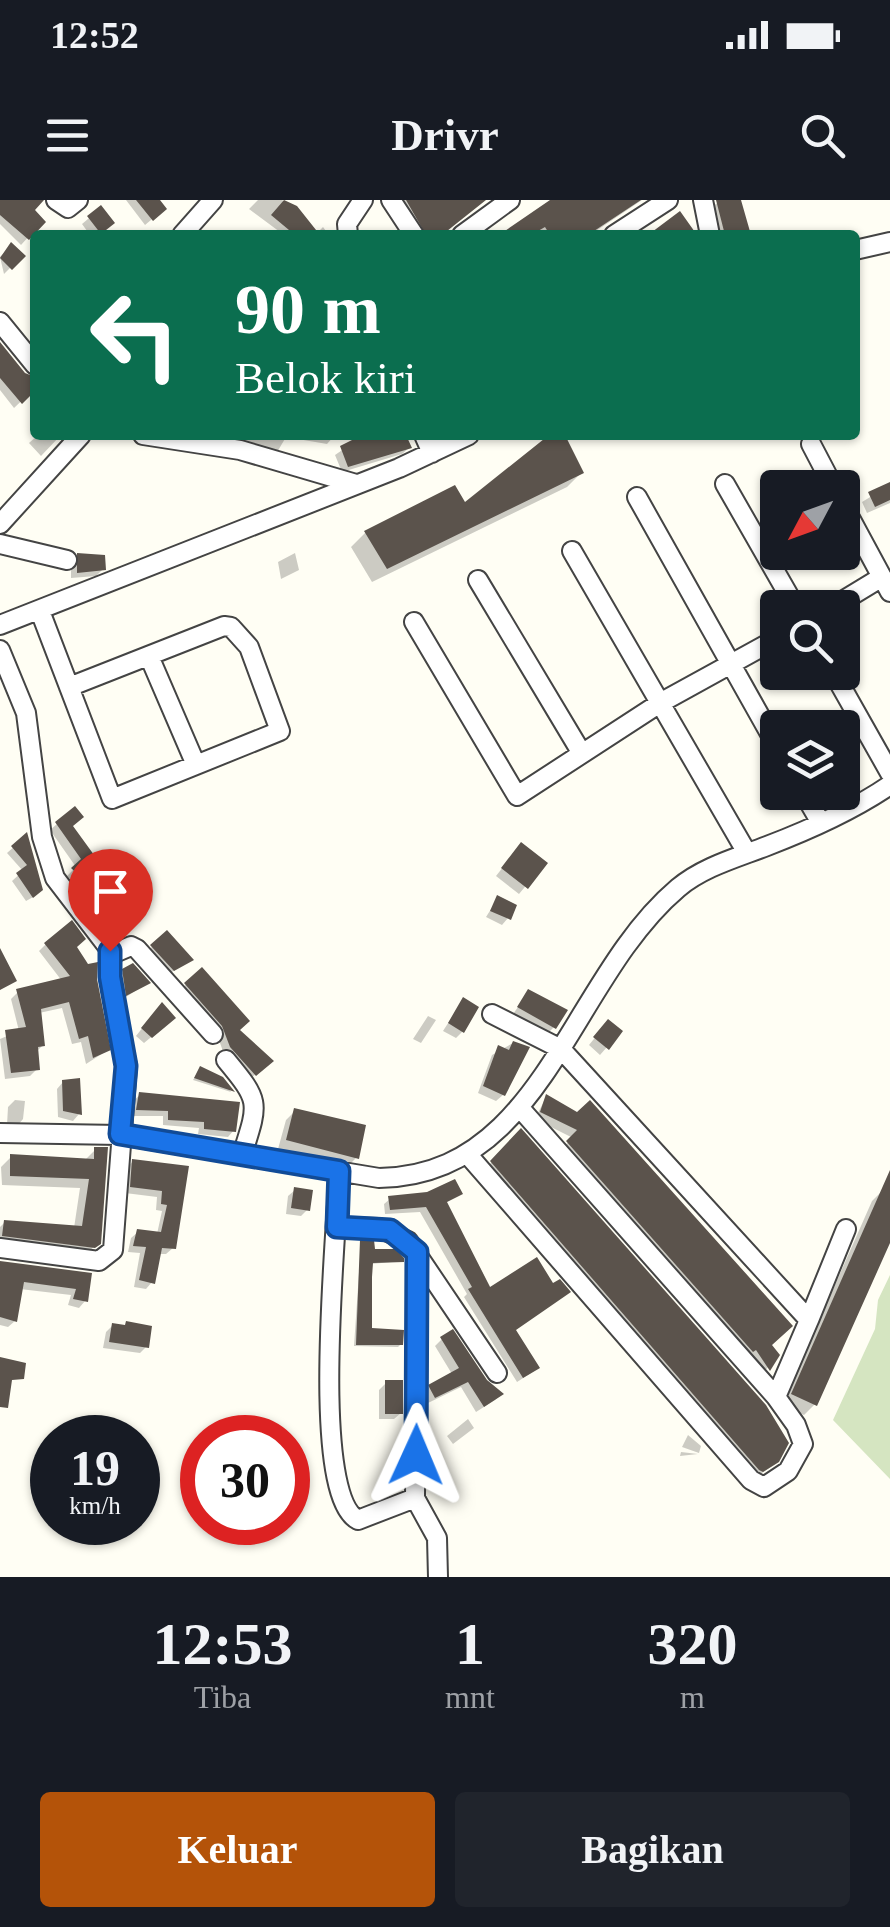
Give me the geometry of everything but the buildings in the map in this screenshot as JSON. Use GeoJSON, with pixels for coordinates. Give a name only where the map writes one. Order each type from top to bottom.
{"type":"FeatureCollection","features":[{"type":"Feature","properties":{"kind":"street"},"geometry":{"type":"LineString","coordinates":[[56,200],[68,208],[78,200]]}},
{"type":"Feature","properties":{"kind":"street"},"geometry":{"type":"LineString","coordinates":[[186,230],[213,200]]}},
{"type":"Feature","properties":{"kind":"street"},"geometry":{"type":"LineString","coordinates":[[348,230],[364,200]]}},
{"type":"Feature","properties":{"kind":"street"},"geometry":{"type":"LineString","coordinates":[[390,200],[411,230]]}},
{"type":"Feature","properties":{"kind":"street"},"geometry":{"type":"LineString","coordinates":[[475,230],[510,200]]}},
{"type":"Feature","properties":{"kind":"street"},"geometry":{"type":"LineString","coordinates":[[622,230],[668,200]]}},
{"type":"Feature","properties":{"kind":"street"},"geometry":{"type":"LineString","coordinates":[[703,200],[709,230]]}},
{"type":"Feature","properties":{"kind":"street"},"geometry":{"type":"LineString","coordinates":[[860,249],[890,242]]}},
{"type":"Feature","properties":{"kind":"street"},"geometry":{"type":"LineString","coordinates":[[0,322],[30,359]]}},
{"type":"Feature","properties":{"kind":"street"},"geometry":{"type":"LineString","coordinates":[[0,524],[76,440]]}},
{"type":"Feature","properties":{"kind":"street"},"geometry":{"type":"LineString","coordinates":[[213,440],[241,442],[356,484]]}},
{"type":"Feature","properties":{"kind":"street"},"geometry":{"type":"LineString","coordinates":[[426,440],[432,454]]}},
{"type":"Feature","properties":{"kind":"street"},"geometry":{"type":"LineString","coordinates":[[0,625],[432,454],[459,440]]}},
{"type":"Feature","properties":{"kind":"street"},"geometry":{"type":"LineString","coordinates":[[811,444],[825,470]]}},
{"type":"Feature","properties":{"kind":"street"},"geometry":{"type":"LineString","coordinates":[[726,484],[786,590]]}},
{"type":"Feature","properties":{"kind":"street"},"geometry":{"type":"LineString","coordinates":[[637,497],[760,717]]}},
{"type":"Feature","properties":{"kind":"street"},"geometry":{"type":"LineString","coordinates":[[860,537],[886,585],[860,596]]}},
{"type":"Feature","properties":{"kind":"street"},"geometry":{"type":"LineString","coordinates":[[0,544],[67,560]]}},
{"type":"Feature","properties":{"kind":"street"},"geometry":{"type":"LineString","coordinates":[[572,551],[746,854]]}},
{"type":"Feature","properties":{"kind":"street"},"geometry":{"type":"LineString","coordinates":[[478,580],[581,752]]}},
{"type":"Feature","properties":{"kind":"street"},"geometry":{"type":"LineString","coordinates":[[40,611],[69,687],[112,799],[280,731],[248,647],[241,634],[224,626],[69,687]]}},
{"type":"Feature","properties":{"kind":"street"},"geometry":{"type":"LineString","coordinates":[[414,622],[518,796],[660,703],[760,648]]}},
{"type":"Feature","properties":{"kind":"street"},"geometry":{"type":"LineString","coordinates":[[0,650],[26,713],[42,837],[55,878],[109,947],[110,977],[126,1066],[113,1250],[99,1261],[0,1248]]}},
{"type":"Feature","properties":{"kind":"street"},"geometry":{"type":"LineString","coordinates":[[149,656],[196,765]]}},
{"type":"Feature","properties":{"kind":"street"},"geometry":{"type":"LineString","coordinates":[[843,690],[890,773]]}},
{"type":"Feature","properties":{"kind":"street"},"geometry":{"type":"LineString","coordinates":[[0,1133],[120,1134],[399,1178],[445,1167],[469,1156],[519,1107],[561,1050],[612,960],[681,885],[821,823],[890,785]]}},
{"type":"Feature","properties":{"kind":"street"},"geometry":{"type":"LineString","coordinates":[[813,810],[821,823]]}},
{"type":"Feature","properties":{"kind":"street"},"geometry":{"type":"LineString","coordinates":[[110,955],[131,946],[137,948],[212,1034]]}},
{"type":"Feature","properties":{"kind":"street"},"geometry":{"type":"LineString","coordinates":[[492,1014],[561,1050],[809,1320]]}},
{"type":"Feature","properties":{"kind":"street"},"geometry":{"type":"LineString","coordinates":[[226,1060],[254,1094],[257,1106],[244,1152]]}},
{"type":"Feature","properties":{"kind":"street"},"geometry":{"type":"LineString","coordinates":[[469,1156],[751,1480],[764,1486],[788,1470],[803,1444],[796,1425],[776,1397],[519,1107]]}},
{"type":"Feature","properties":{"kind":"street"},"geometry":{"type":"LineString","coordinates":[[339,1171],[329,1438],[339,1500],[358,1520],[415,1498]]}},
{"type":"Feature","properties":{"kind":"street"},"geometry":{"type":"LineString","coordinates":[[337,1227],[390,1230],[417,1252],[497,1373]]}},
{"type":"Feature","properties":{"kind":"street"},"geometry":{"type":"LineString","coordinates":[[776,1397],[846,1228]]}},
{"type":"Feature","properties":{"kind":"street"},"geometry":{"type":"LineString","coordinates":[[417,1252],[415,1498],[437,1538],[438,1577]]}},
{"type":"Feature","properties":{"kind":"green space"},"geometry":{"type":"Polygon","coordinates":[[[890,1275],[890,1479],[833,1420],[875,1329],[878,1300],[890,1275]]]}},
{"type":"Feature","properties":{"kind":"route"},"geometry":{"type":"LineString","coordinates":[[110,951],[110,977],[126,1066],[120,1134],[339,1171],[337,1227],[390,1230],[417,1252],[416,1455]]}}]}
